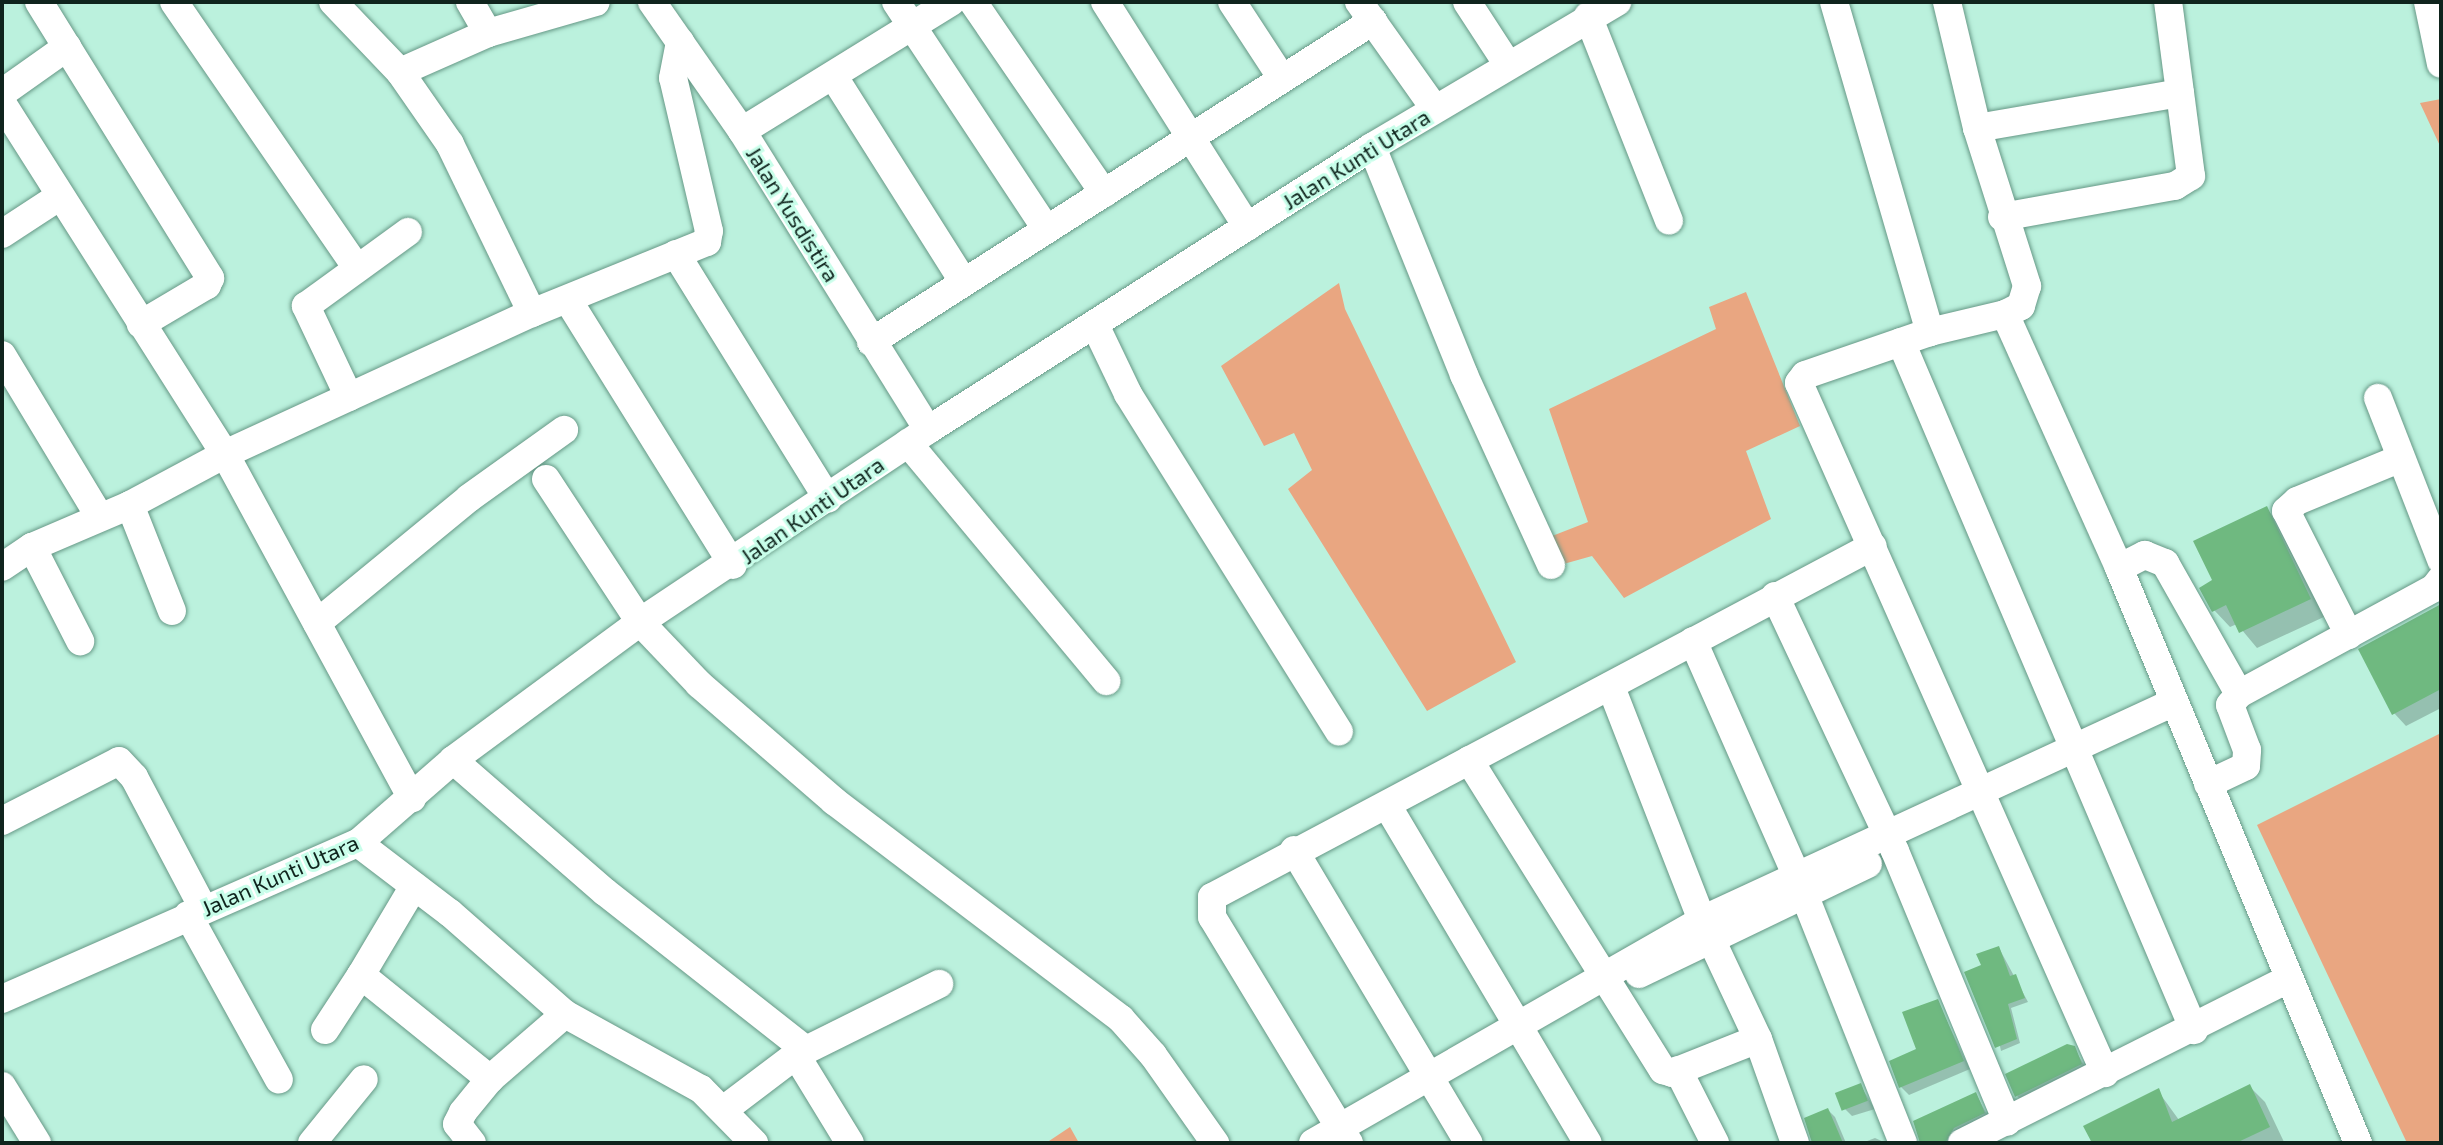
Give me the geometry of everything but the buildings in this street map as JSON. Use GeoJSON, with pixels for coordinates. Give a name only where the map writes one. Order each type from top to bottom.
{"type":"FeatureCollection","features":[{"type":"Feature","properties":{"kind":"street"},"geometry":{"type":"LineString","coordinates":[[39,2],[210,278],[207,285],[141,324]]}},
{"type":"Feature","properties":{"kind":"street"},"geometry":{"type":"LineString","coordinates":[[174,2],[357,268]]}},
{"type":"Feature","properties":{"kind":"street"},"geometry":{"type":"LineString","coordinates":[[333,2],[400,72],[450,144],[532,313]]}},
{"type":"Feature","properties":{"kind":"street"},"geometry":{"type":"LineString","coordinates":[[470,2],[488,33]]}},
{"type":"Feature","properties":{"kind":"street"},"geometry":{"type":"LineString","coordinates":[[400,72],[488,33],[596,2]]}},
{"type":"Feature","properties":{"kind":"street","name":"Jalan Yusdistira"},"geometry":{"type":"LineString","coordinates":[[652,2],[742,131],[871,342],[918,436],[1106,681]]}},
{"type":"Feature","properties":{"kind":"street"},"geometry":{"type":"LineString","coordinates":[[896,2],[1047,230]]}},
{"type":"Feature","properties":{"kind":"street"},"geometry":{"type":"LineString","coordinates":[[742,131],[951,2]]}},
{"type":"Feature","properties":{"kind":"street"},"geometry":{"type":"LineString","coordinates":[[973,2],[1104,193]]}},
{"type":"Feature","properties":{"kind":"street"},"geometry":{"type":"LineString","coordinates":[[1105,2],[1247,227]]}},
{"type":"Feature","properties":{"kind":"street"},"geometry":{"type":"LineString","coordinates":[[1232,2],[1281,77]]}},
{"type":"Feature","properties":{"kind":"street"},"geometry":{"type":"LineString","coordinates":[[1467,2],[1508,65]]}},
{"type":"Feature","properties":{"kind":"street","name":"Jalan Kunti Utara"},"geometry":{"type":"LineString","coordinates":[[2,999],[358,843],[453,760],[640,622],[733,565],[918,436],[1372,147],[1588,16],[1617,2]]}},
{"type":"Feature","properties":{"kind":"street"},"geometry":{"type":"LineString","coordinates":[[1834,2],[1930,332]]}},
{"type":"Feature","properties":{"kind":"street"},"geometry":{"type":"LineString","coordinates":[[1947,2],[1977,128],[2002,217],[2028,292],[2021,306],[2005,314],[1930,332],[1805,375],[1799,383],[2105,1073]]}},
{"type":"Feature","properties":{"kind":"street"},"geometry":{"type":"LineString","coordinates":[[2002,217],[2185,183],[2192,169],[2168,2]]}},
{"type":"Feature","properties":{"kind":"street"},"geometry":{"type":"LineString","coordinates":[[2428,2],[2441,64]]}},
{"type":"Feature","properties":{"kind":"street"},"geometry":{"type":"LineString","coordinates":[[871,342],[1189,139],[1281,77],[1366,12],[1435,109]]}},
{"type":"Feature","properties":{"kind":"street"},"geometry":{"type":"LineString","coordinates":[[1588,16],[1669,221]]}},
{"type":"Feature","properties":{"kind":"street"},"geometry":{"type":"LineString","coordinates":[[80,641],[11,556],[130,505],[225,454],[532,313],[703,245],[709,235],[675,91],[673,64],[680,42]]}},
{"type":"Feature","properties":{"kind":"street"},"geometry":{"type":"LineString","coordinates":[[2,93],[67,47]]}},
{"type":"Feature","properties":{"kind":"street"},"geometry":{"type":"LineString","coordinates":[[834,77],[963,281]]}},
{"type":"Feature","properties":{"kind":"street"},"geometry":{"type":"LineString","coordinates":[[1977,128],[2180,93]]}},
{"type":"Feature","properties":{"kind":"street"},"geometry":{"type":"LineString","coordinates":[[2,103],[225,454],[412,799]]}},
{"type":"Feature","properties":{"kind":"street"},"geometry":{"type":"LineString","coordinates":[[1372,147],[1464,375],[1551,565]]}},
{"type":"Feature","properties":{"kind":"street"},"geometry":{"type":"LineString","coordinates":[[2,234],[60,196]]}},
{"type":"Feature","properties":{"kind":"street"},"geometry":{"type":"LineString","coordinates":[[349,397],[305,310],[311,299],[408,232]]}},
{"type":"Feature","properties":{"kind":"street"},"geometry":{"type":"LineString","coordinates":[[676,254],[828,499]]}},
{"type":"Feature","properties":{"kind":"street"},"geometry":{"type":"LineString","coordinates":[[568,300],[733,565]]}},
{"type":"Feature","properties":{"kind":"street"},"geometry":{"type":"LineString","coordinates":[[2005,314],[2119,568],[2358,1143]]}},
{"type":"Feature","properties":{"kind":"street"},"geometry":{"type":"LineString","coordinates":[[1095,325],[1128,394],[1339,732]]}},
{"type":"Feature","properties":{"kind":"street"},"geometry":{"type":"LineString","coordinates":[[1901,342],[2194,1030]]}},
{"type":"Feature","properties":{"kind":"street"},"geometry":{"type":"LineString","coordinates":[[2,355],[99,516]]}},
{"type":"Feature","properties":{"kind":"street"},"geometry":{"type":"LineString","coordinates":[[2378,398],[2399,459],[2441,560]]}},
{"type":"Feature","properties":{"kind":"street"},"geometry":{"type":"LineString","coordinates":[[317,623],[469,498],[564,430]]}},
{"type":"Feature","properties":{"kind":"street"},"geometry":{"type":"LineString","coordinates":[[2349,635],[2286,511],[2297,501],[2399,459]]}},
{"type":"Feature","properties":{"kind":"street"},"geometry":{"type":"LineString","coordinates":[[546,479],[640,622],[699,684],[834,801],[1121,1019],[1153,1055],[1215,1143]]}},
{"type":"Feature","properties":{"kind":"street"},"geometry":{"type":"LineString","coordinates":[[130,505],[172,611]]}},
{"type":"Feature","properties":{"kind":"street"},"geometry":{"type":"LineString","coordinates":[[1346,1138],[1210,911],[1212,897],[1294,850],[1387,805],[1873,546]]}},
{"type":"Feature","properties":{"kind":"street"},"geometry":{"type":"LineString","coordinates":[[2119,568],[2145,555],[2165,563],[2239,694]]}},
{"type":"Feature","properties":{"kind":"street"},"geometry":{"type":"LineString","coordinates":[[2208,784],[2246,766],[2247,750],[2230,705],[2239,694],[2434,588],[2441,579]]}},
{"type":"Feature","properties":{"kind":"street"},"geometry":{"type":"LineString","coordinates":[[1775,596],[1891,844],[2007,1122]]}},
{"type":"Feature","properties":{"kind":"street"},"geometry":{"type":"LineString","coordinates":[[1693,641],[1800,884],[1903,1143]]}},
{"type":"Feature","properties":{"kind":"street"},"geometry":{"type":"LineString","coordinates":[[1611,687],[1707,929],[1758,1039],[1795,1143]]}},
{"type":"Feature","properties":{"kind":"street"},"geometry":{"type":"LineString","coordinates":[[1313,1143],[1346,1138],[1610,979],[1707,929],[2178,711]]}},
{"type":"Feature","properties":{"kind":"street"},"geometry":{"type":"LineString","coordinates":[[453,760],[605,892],[801,1052],[850,1143]]}},
{"type":"Feature","properties":{"kind":"street"},"geometry":{"type":"LineString","coordinates":[[1469,760],[1610,979],[1660,1068],[1668,1074],[1758,1039]]}},
{"type":"Feature","properties":{"kind":"street"},"geometry":{"type":"LineString","coordinates":[[2,821],[119,761],[134,777],[279,1080]]}},
{"type":"Feature","properties":{"kind":"street"},"geometry":{"type":"LineString","coordinates":[[1387,805],[1588,1143]]}},
{"type":"Feature","properties":{"kind":"street"},"geometry":{"type":"LineString","coordinates":[[358,843],[414,886],[565,1014],[726,1108],[754,1143]]}},
{"type":"Feature","properties":{"kind":"street"},"geometry":{"type":"LineString","coordinates":[[1294,850],[1469,1143]]}},
{"type":"Feature","properties":{"kind":"street"},"geometry":{"type":"LineString","coordinates":[[325,1030],[414,886]]}},
{"type":"Feature","properties":{"kind":"street"},"geometry":{"type":"LineString","coordinates":[[361,975],[490,1079]]}},
{"type":"Feature","properties":{"kind":"street"},"geometry":{"type":"LineString","coordinates":[[1962,1143],[2194,1030],[2288,979]]}},
{"type":"Feature","properties":{"kind":"street"},"geometry":{"type":"LineString","coordinates":[[726,1108],[801,1052],[939,984]]}},
{"type":"Feature","properties":{"kind":"street"},"geometry":{"type":"LineString","coordinates":[[472,1143],[458,1119],[490,1079],[565,1014]]}},
{"type":"Feature","properties":{"kind":"street"},"geometry":{"type":"LineString","coordinates":[[1678,1070],[1715,1143]]}},
{"type":"Feature","properties":{"kind":"street"},"geometry":{"type":"LineString","coordinates":[[312,1143],[364,1079]]}},
{"type":"Feature","properties":{"kind":"street"},"geometry":{"type":"LineString","coordinates":[[2,1086],[37,1143]]}},
{"type":"Feature","properties":{"kind":"shaded area"},"geometry":{"type":"Polygon","coordinates":[[[2441,99],[2441,148],[2420,103],[2441,99]]]}},
{"type":"Feature","properties":{"kind":"shaded area"},"geometry":{"type":"Polygon","coordinates":[[[1339,283],[1345,309],[1516,662],[1427,711],[1288,489],[1312,470],[1294,433],[1264,446],[1221,366],[1339,283]]]}},
{"type":"Feature","properties":{"kind":"shaded area"},"geometry":{"type":"Polygon","coordinates":[[[1746,292],[1800,426],[1746,451],[1771,519],[1624,598],[1592,556],[1560,565],[1547,538],[1588,522],[1549,409],[1716,329],[1709,307],[1746,292]]]}},
{"type":"Feature","properties":{"kind":"shaded area"},"geometry":{"type":"Polygon","coordinates":[[[2441,733],[2441,1143],[2407,1143],[2257,825],[2441,733]]]}},
{"type":"Feature","properties":{"kind":"shaded area"},"geometry":{"type":"Polygon","coordinates":[[[1070,1127],[1079,1143],[1046,1143],[1070,1127]]]}}]}
